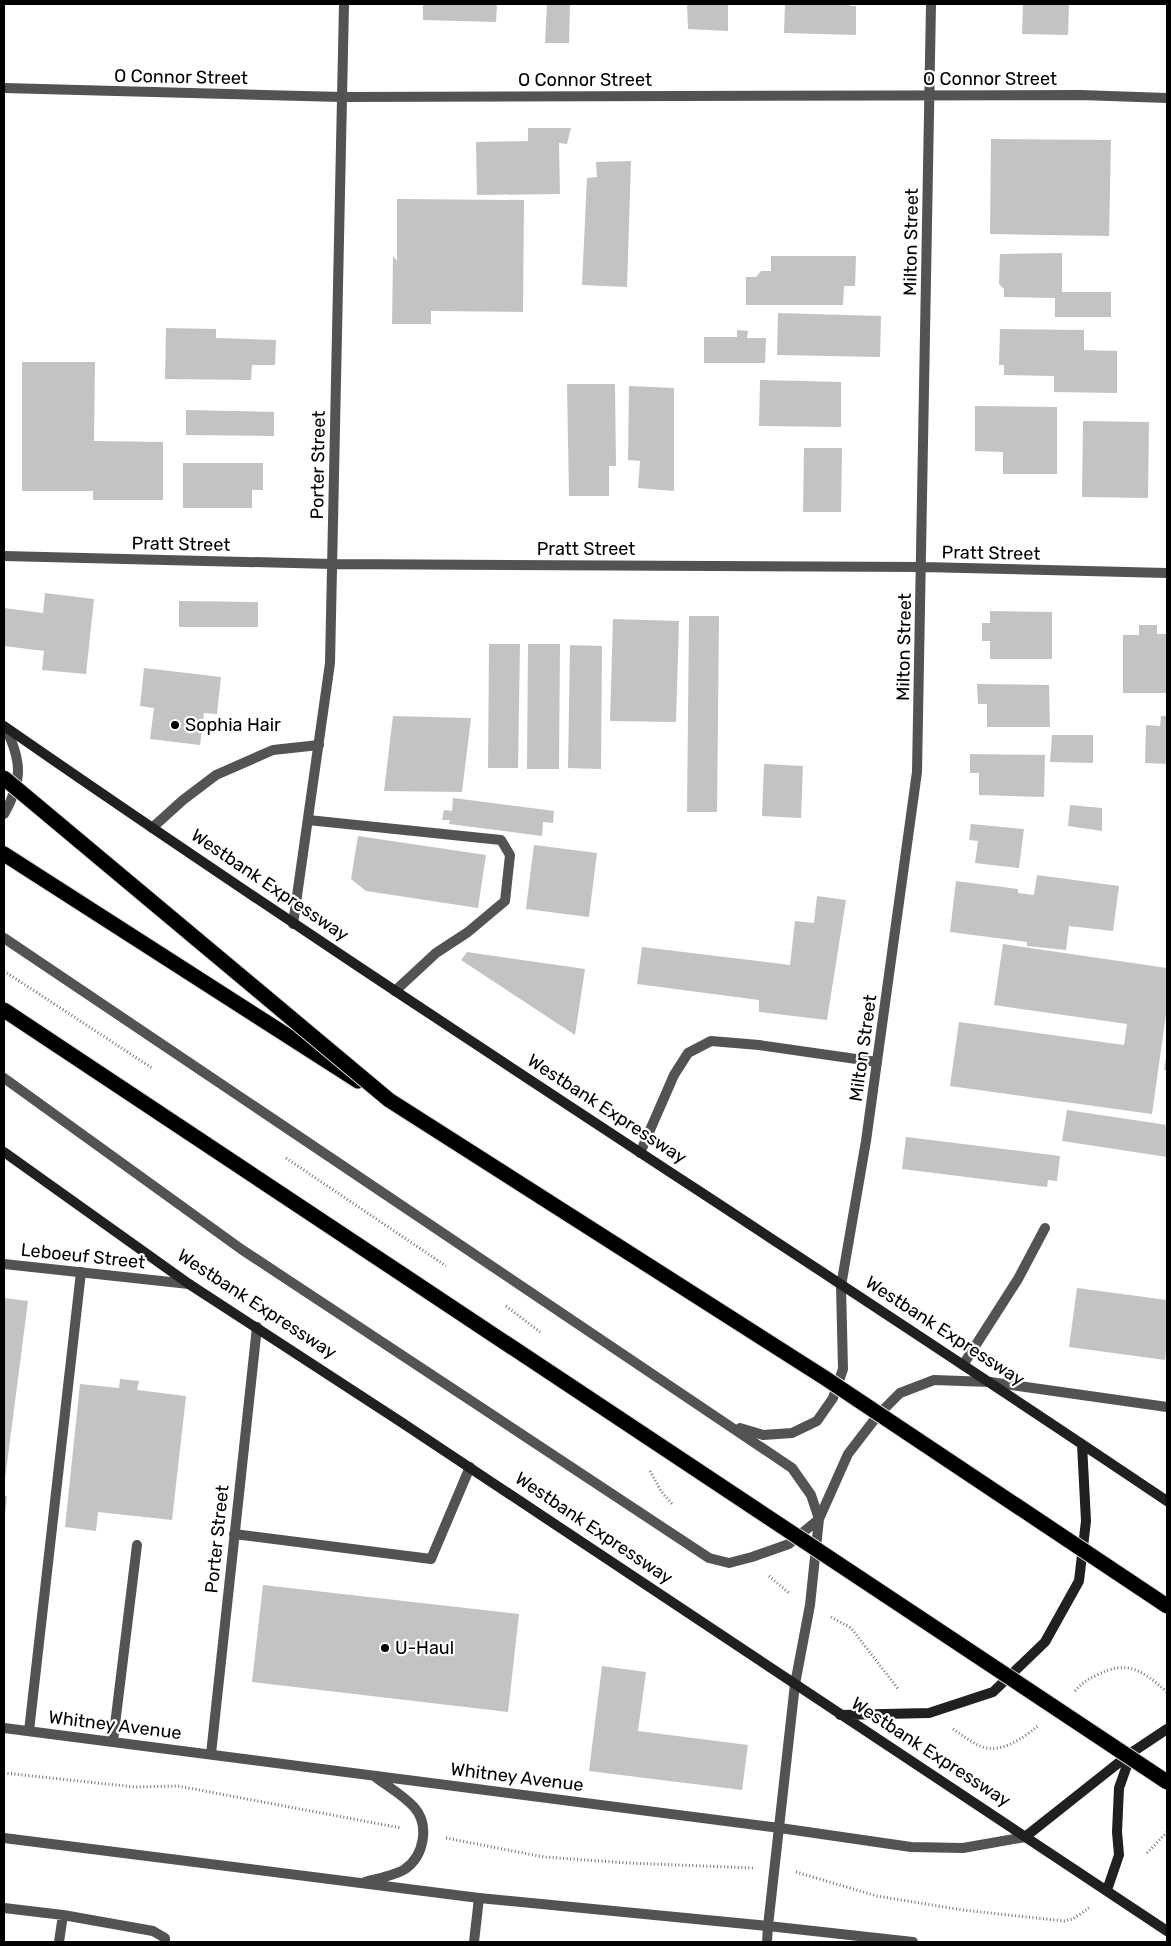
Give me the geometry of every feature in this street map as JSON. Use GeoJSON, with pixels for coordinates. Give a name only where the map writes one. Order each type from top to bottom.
{"type":"FeatureCollection","features":[{"type":"Feature","properties":{"kind":"highway"},"geometry":{"type":"LineString","coordinates":[[4,778],[389,1100]]}},
{"type":"Feature","properties":{"kind":"highway"},"geometry":{"type":"LineString","coordinates":[[4,854],[824,1378],[1167,1606]]}},
{"type":"Feature","properties":{"kind":"highway"},"geometry":{"type":"LineString","coordinates":[[4,1010],[1167,1782]]}},
{"type":"Feature","properties":{"kind":"main road","name":"Westbank Expressway"},"geometry":{"type":"LineString","coordinates":[[4,727],[293,924],[841,1286],[990,1382],[1167,1502]]}},
{"type":"Feature","properties":{"kind":"main road","name":"Westbank Expressway"},"geometry":{"type":"LineString","coordinates":[[4,1152],[189,1284],[470,1467],[1167,1931]]}},
{"type":"Feature","properties":{"kind":"main road"},"geometry":{"type":"LineString","coordinates":[[840,1714],[929,1713],[993,1692],[1045,1642],[1079,1581],[1086,1521],[1082,1444]]}},
{"type":"Feature","properties":{"kind":"main road"},"geometry":{"type":"LineString","coordinates":[[1026,1837],[1132,1753],[1167,1729]]}},
{"type":"Feature","properties":{"kind":"main road"},"geometry":{"type":"LineString","coordinates":[[1107,1890],[1119,1855],[1117,1832],[1119,1788],[1132,1753]]}},
{"type":"Feature","properties":{"kind":"street","name":"Porter Street"},"geometry":{"type":"LineString","coordinates":[[293,924],[330,663],[344,4]]}},
{"type":"Feature","properties":{"kind":"street","name":"Milton Street"},"geometry":{"type":"LineString","coordinates":[[731,1426],[763,1435],[792,1433],[817,1421],[833,1398],[843,1369],[841,1286],[866,1141],[917,772],[931,4]]}},
{"type":"Feature","properties":{"kind":"street","name":"O Connor Street"},"geometry":{"type":"LineString","coordinates":[[4,88],[342,97],[1080,95],[1167,98]]}},
{"type":"Feature","properties":{"kind":"street","name":"Pratt Street"},"geometry":{"type":"LineString","coordinates":[[4,556],[332,564],[922,567],[1167,573]]}},
{"type":"Feature","properties":{"kind":"street"},"geometry":{"type":"LineString","coordinates":[[4,727],[15,747],[19,768],[14,796],[4,814]]}},
{"type":"Feature","properties":{"kind":"street"},"geometry":{"type":"LineString","coordinates":[[152,828],[182,800],[216,775],[273,750],[319,745]]}},
{"type":"Feature","properties":{"kind":"street"},"geometry":{"type":"LineString","coordinates":[[308,820],[501,840],[510,855],[505,901],[468,932],[436,953],[395,991]]}},
{"type":"Feature","properties":{"kind":"street"},"geometry":{"type":"LineString","coordinates":[[4,938],[792,1468],[811,1495],[819,1519]]}},
{"type":"Feature","properties":{"kind":"street"},"geometry":{"type":"LineString","coordinates":[[640,1153],[674,1075],[688,1053],[711,1041],[759,1045],[877,1062]]}},
{"type":"Feature","properties":{"kind":"street"},"geometry":{"type":"LineString","coordinates":[[4,1078],[240,1249],[710,1558],[729,1563],[762,1554],[789,1544],[819,1519]]}},
{"type":"Feature","properties":{"kind":"street"},"geometry":{"type":"LineString","coordinates":[[963,1365],[1018,1279],[1045,1228]]}},
{"type":"Feature","properties":{"kind":"street","name":"Leboeuf Street"},"geometry":{"type":"LineString","coordinates":[[4,1264],[189,1284]]}},
{"type":"Feature","properties":{"kind":"street"},"geometry":{"type":"LineString","coordinates":[[29,1731],[81,1272]]}},
{"type":"Feature","properties":{"kind":"street","name":"Porter Street"},"geometry":{"type":"LineString","coordinates":[[211,1754],[257,1327]]}},
{"type":"Feature","properties":{"kind":"street"},"geometry":{"type":"LineString","coordinates":[[767,1942],[794,1684],[810,1605],[819,1519],[848,1454],[878,1416],[900,1393],[934,1380],[990,1382],[1167,1407]]}},
{"type":"Feature","properties":{"kind":"street"},"geometry":{"type":"LineString","coordinates":[[234,1534],[431,1559],[470,1467]]}},
{"type":"Feature","properties":{"kind":"street"},"geometry":{"type":"LineString","coordinates":[[113,1742],[137,1545]]}},
{"type":"Feature","properties":{"kind":"street","name":"Whitney Avenue"},"geometry":{"type":"LineString","coordinates":[[4,1728],[780,1828],[911,1847],[963,1848],[1026,1837]]}},
{"type":"Feature","properties":{"kind":"street"},"geometry":{"type":"LineString","coordinates":[[362,1884],[405,1870],[418,1855],[423,1839],[422,1821],[414,1808],[373,1775]]}},
{"type":"Feature","properties":{"kind":"street"},"geometry":{"type":"LineString","coordinates":[[4,1838],[479,1898],[912,1942]]}},
{"type":"Feature","properties":{"kind":"street"},"geometry":{"type":"LineString","coordinates":[[474,1942],[479,1898]]}},
{"type":"Feature","properties":{"kind":"street"},"geometry":{"type":"LineString","coordinates":[[4,1908],[63,1915],[153,1931],[165,1938],[165,1942]]}},
{"type":"Feature","properties":{"kind":"street"},"geometry":{"type":"LineString","coordinates":[[60,1942],[63,1915]]}},
{"type":"Feature","properties":{"kind":"path"},"geometry":{"type":"LineString","coordinates":[[4,1773],[135,1787],[178,1786],[544,1857],[628,1863],[737,1866]]}},
{"type":"Feature","properties":{"kind":"path"},"geometry":{"type":"LineString","coordinates":[[1147,1853],[1167,1832]]}},
{"type":"Feature","properties":{"kind":"path"},"geometry":{"type":"LineString","coordinates":[[800,1873],[877,1896],[963,1910],[1064,1921],[1073,1919],[1089,1908]]}},
{"type":"Feature","properties":{"kind":"building"},"geometry":{"type":"Polygon","coordinates":[[[423,4],[497,4],[496,22],[423,20],[423,4]]]}},
{"type":"Feature","properties":{"kind":"building"},"geometry":{"type":"Polygon","coordinates":[[[547,4],[570,4],[569,43],[545,43],[547,4]]]}},
{"type":"Feature","properties":{"kind":"building"},"geometry":{"type":"Polygon","coordinates":[[[687,4],[728,4],[728,31],[688,29],[687,4]]]}},
{"type":"Feature","properties":{"kind":"building"},"geometry":{"type":"Polygon","coordinates":[[[785,4],[850,4],[850,6],[856,6],[856,35],[784,33],[785,4]]]}},
{"type":"Feature","properties":{"kind":"building"},"geometry":{"type":"Polygon","coordinates":[[[1023,4],[1069,4],[1068,35],[1022,34],[1023,4]]]}},
{"type":"Feature","properties":{"kind":"building"},"geometry":{"type":"Polygon","coordinates":[[[528,128],[571,128],[567,144],[559,143],[560,194],[477,195],[476,142],[528,141],[528,128]]]}},
{"type":"Feature","properties":{"kind":"building"},"geometry":{"type":"Polygon","coordinates":[[[991,139],[1111,140],[1109,236],[990,234],[991,139]]]}},
{"type":"Feature","properties":{"kind":"building"},"geometry":{"type":"Polygon","coordinates":[[[631,161],[627,287],[582,285],[587,178],[597,177],[596,162],[631,161]]]}},
{"type":"Feature","properties":{"kind":"building"},"geometry":{"type":"Polygon","coordinates":[[[397,199],[524,200],[523,312],[431,311],[431,324],[392,324],[393,256],[397,261],[397,199]]]}},
{"type":"Feature","properties":{"kind":"building"},"geometry":{"type":"Polygon","coordinates":[[[1062,253],[1062,292],[1111,292],[1111,317],[1055,317],[1055,298],[1004,297],[1004,289],[999,284],[1000,254],[1062,253]]]}},
{"type":"Feature","properties":{"kind":"building"},"geometry":{"type":"Polygon","coordinates":[[[771,256],[856,256],[855,286],[844,286],[843,305],[746,305],[746,277],[756,277],[761,271],[771,271],[771,256]]]}},
{"type":"Feature","properties":{"kind":"building"},"geometry":{"type":"Polygon","coordinates":[[[778,313],[881,316],[880,357],[777,355],[778,313]]]}},
{"type":"Feature","properties":{"kind":"building"},"geometry":{"type":"Polygon","coordinates":[[[166,328],[216,329],[216,338],[276,340],[275,365],[252,365],[251,380],[165,379],[166,328]]]}},
{"type":"Feature","properties":{"kind":"building"},"geometry":{"type":"Polygon","coordinates":[[[1000,329],[1084,330],[1084,350],[1117,351],[1117,393],[1054,392],[1054,376],[1004,375],[1004,365],[999,365],[1000,329]]]}},
{"type":"Feature","properties":{"kind":"building"},"geometry":{"type":"Polygon","coordinates":[[[737,330],[748,331],[747,338],[766,338],[765,363],[704,363],[704,337],[737,337],[737,330]]]}},
{"type":"Feature","properties":{"kind":"building"},"geometry":{"type":"Polygon","coordinates":[[[22,362],[95,362],[94,441],[163,442],[163,500],[93,500],[93,491],[22,491],[22,362]]]}},
{"type":"Feature","properties":{"kind":"building"},"geometry":{"type":"Polygon","coordinates":[[[760,380],[841,382],[841,427],[759,426],[760,380]]]}},
{"type":"Feature","properties":{"kind":"building"},"geometry":{"type":"Polygon","coordinates":[[[567,384],[615,384],[616,466],[609,466],[609,496],[569,496],[567,384]]]}},
{"type":"Feature","properties":{"kind":"building"},"geometry":{"type":"Polygon","coordinates":[[[629,386],[674,388],[674,491],[638,488],[640,461],[628,460],[629,386]]]}},
{"type":"Feature","properties":{"kind":"building"},"geometry":{"type":"Polygon","coordinates":[[[975,406],[1057,407],[1057,474],[1003,474],[1003,452],[975,451],[975,406]]]}},
{"type":"Feature","properties":{"kind":"building"},"geometry":{"type":"Polygon","coordinates":[[[186,410],[274,412],[274,436],[186,435],[186,410]]]}},
{"type":"Feature","properties":{"kind":"building"},"geometry":{"type":"Polygon","coordinates":[[[1083,421],[1149,422],[1148,498],[1082,497],[1083,421]]]}},
{"type":"Feature","properties":{"kind":"building"},"geometry":{"type":"Polygon","coordinates":[[[804,448],[842,448],[841,512],[803,512],[804,448]]]}},
{"type":"Feature","properties":{"kind":"building"},"geometry":{"type":"Polygon","coordinates":[[[183,463],[263,463],[263,490],[252,490],[252,508],[183,508],[183,463]]]}},
{"type":"Feature","properties":{"kind":"building"},"geometry":{"type":"Polygon","coordinates":[[[45,593],[94,599],[86,674],[42,670],[44,651],[4,646],[4,608],[43,613],[45,593]]]}},
{"type":"Feature","properties":{"kind":"building"},"geometry":{"type":"Polygon","coordinates":[[[179,601],[258,602],[258,627],[179,627],[179,601]]]}},
{"type":"Feature","properties":{"kind":"building"},"geometry":{"type":"Polygon","coordinates":[[[990,611],[1052,612],[1052,659],[990,659],[990,641],[982,641],[982,623],[990,623],[990,611]]]}},
{"type":"Feature","properties":{"kind":"building"},"geometry":{"type":"Polygon","coordinates":[[[689,616],[719,616],[717,812],[687,812],[689,616]]]}},
{"type":"Feature","properties":{"kind":"building"},"geometry":{"type":"Polygon","coordinates":[[[613,619],[679,621],[676,722],[610,721],[613,619]]]}},
{"type":"Feature","properties":{"kind":"building"},"geometry":{"type":"Polygon","coordinates":[[[1139,625],[1157,625],[1157,634],[1167,634],[1167,693],[1123,693],[1123,635],[1139,635],[1139,625]]]}},
{"type":"Feature","properties":{"kind":"building"},"geometry":{"type":"Polygon","coordinates":[[[489,644],[520,644],[518,768],[488,768],[489,644]]]}},
{"type":"Feature","properties":{"kind":"building"},"geometry":{"type":"Polygon","coordinates":[[[528,644],[560,644],[559,769],[527,769],[528,644]]]}},
{"type":"Feature","properties":{"kind":"building"},"geometry":{"type":"Polygon","coordinates":[[[570,645],[602,646],[601,769],[568,768],[570,645]]]}},
{"type":"Feature","properties":{"kind":"building"},"geometry":{"type":"Polygon","coordinates":[[[144,668],[221,677],[217,714],[204,713],[200,745],[150,739],[154,708],[140,706],[144,668]]]}},
{"type":"Feature","properties":{"kind":"building"},"geometry":{"type":"Polygon","coordinates":[[[977,684],[1049,685],[1050,727],[987,727],[987,704],[978,704],[977,684]]]}},
{"type":"Feature","properties":{"kind":"building"},"geometry":{"type":"Polygon","coordinates":[[[393,716],[471,718],[462,792],[384,791],[393,716]]]}},
{"type":"Feature","properties":{"kind":"building"},"geometry":{"type":"Polygon","coordinates":[[[1161,716],[1167,716],[1167,764],[1145,763],[1146,725],[1160,726],[1161,716]]]}},
{"type":"Feature","properties":{"kind":"building"},"geometry":{"type":"Polygon","coordinates":[[[1052,735],[1093,735],[1093,763],[1050,762],[1052,735]]]}},
{"type":"Feature","properties":{"kind":"building"},"geometry":{"type":"Polygon","coordinates":[[[970,754],[1045,755],[1044,797],[979,795],[979,773],[970,773],[970,754]]]}},
{"type":"Feature","properties":{"kind":"building"},"geometry":{"type":"Polygon","coordinates":[[[764,764],[803,766],[801,818],[762,816],[764,764]]]}},
{"type":"Feature","properties":{"kind":"building"},"geometry":{"type":"Polygon","coordinates":[[[453,798],[554,811],[553,823],[543,822],[542,836],[449,824],[450,820],[442,820],[444,810],[452,811],[453,798]]]}},
{"type":"Feature","properties":{"kind":"building"},"geometry":{"type":"Polygon","coordinates":[[[1070,805],[1102,808],[1102,831],[1068,826],[1070,805]]]}},
{"type":"Feature","properties":{"kind":"building"},"geometry":{"type":"Polygon","coordinates":[[[971,824],[1024,829],[1019,868],[975,863],[978,841],[969,840],[971,824]]]}},
{"type":"Feature","properties":{"kind":"building"},"geometry":{"type":"Polygon","coordinates":[[[358,836],[486,855],[478,908],[366,891],[351,879],[358,836]]]}},
{"type":"Feature","properties":{"kind":"building"},"geometry":{"type":"Polygon","coordinates":[[[534,845],[597,853],[589,917],[526,909],[534,845]]]}},
{"type":"Feature","properties":{"kind":"building"},"geometry":{"type":"Polygon","coordinates":[[[1037,875],[1119,886],[1113,931],[1069,926],[1066,950],[1027,946],[1027,942],[950,932],[956,881],[1018,889],[1018,893],[1034,895],[1037,875]]]}},
{"type":"Feature","properties":{"kind":"building"},"geometry":{"type":"Polygon","coordinates":[[[817,896],[846,900],[827,1020],[759,1012],[759,1000],[637,984],[642,947],[790,965],[795,921],[814,923],[817,896]]]}},
{"type":"Feature","properties":{"kind":"building"},"geometry":{"type":"Polygon","coordinates":[[[1003,944],[1167,968],[1167,1007],[1152,1114],[950,1086],[959,1022],[1124,1045],[1127,1024],[994,1005],[1003,944]]]}},
{"type":"Feature","properties":{"kind":"building"},"geometry":{"type":"Polygon","coordinates":[[[467,952],[585,969],[575,1035],[461,960],[467,952]]]}},
{"type":"Feature","properties":{"kind":"building"},"geometry":{"type":"Polygon","coordinates":[[[1166,1057],[1167,1070],[1164,1070],[1166,1057]]]}},
{"type":"Feature","properties":{"kind":"building"},"geometry":{"type":"Polygon","coordinates":[[[1067,1110],[1167,1125],[1167,1157],[1062,1141],[1067,1110]]]}},
{"type":"Feature","properties":{"kind":"building"},"geometry":{"type":"Polygon","coordinates":[[[906,1137],[1060,1156],[1057,1181],[1048,1180],[1047,1187],[902,1169],[906,1137]]]}},
{"type":"Feature","properties":{"kind":"building"},"geometry":{"type":"Polygon","coordinates":[[[1077,1288],[1167,1300],[1165,1360],[1069,1347],[1077,1288]]]}},
{"type":"Feature","properties":{"kind":"building"},"geometry":{"type":"Polygon","coordinates":[[[4,1298],[28,1301],[5,1479],[4,1479],[4,1298]]]}},
{"type":"Feature","properties":{"kind":"building"},"geometry":{"type":"Polygon","coordinates":[[[120,1379],[139,1381],[137,1390],[186,1396],[172,1520],[98,1512],[96,1531],[65,1527],[80,1384],[119,1388],[120,1379]]]}},
{"type":"Feature","properties":{"kind":"building"},"geometry":{"type":"Polygon","coordinates":[[[4,1496],[7,1496],[5,1515],[4,1515],[4,1496]]]}},
{"type":"Feature","properties":{"kind":"building","name":"U-Haul"},"geometry":{"type":"Polygon","coordinates":[[[263,1585],[519,1614],[508,1712],[252,1682],[263,1585]]]}},
{"type":"Feature","properties":{"kind":"building"},"geometry":{"type":"Polygon","coordinates":[[[602,1666],[646,1672],[638,1731],[748,1745],[742,1790],[589,1771],[602,1666]]]}},
{"type":"Feature","properties":{"kind":"place","name":"Sophia Hair"},"geometry":{"type":"Point","coordinates":[175,725]}},
{"type":"Feature","properties":{"kind":"place","name":"U-Haul"},"geometry":{"type":"Point","coordinates":[385,1648]}}]}
